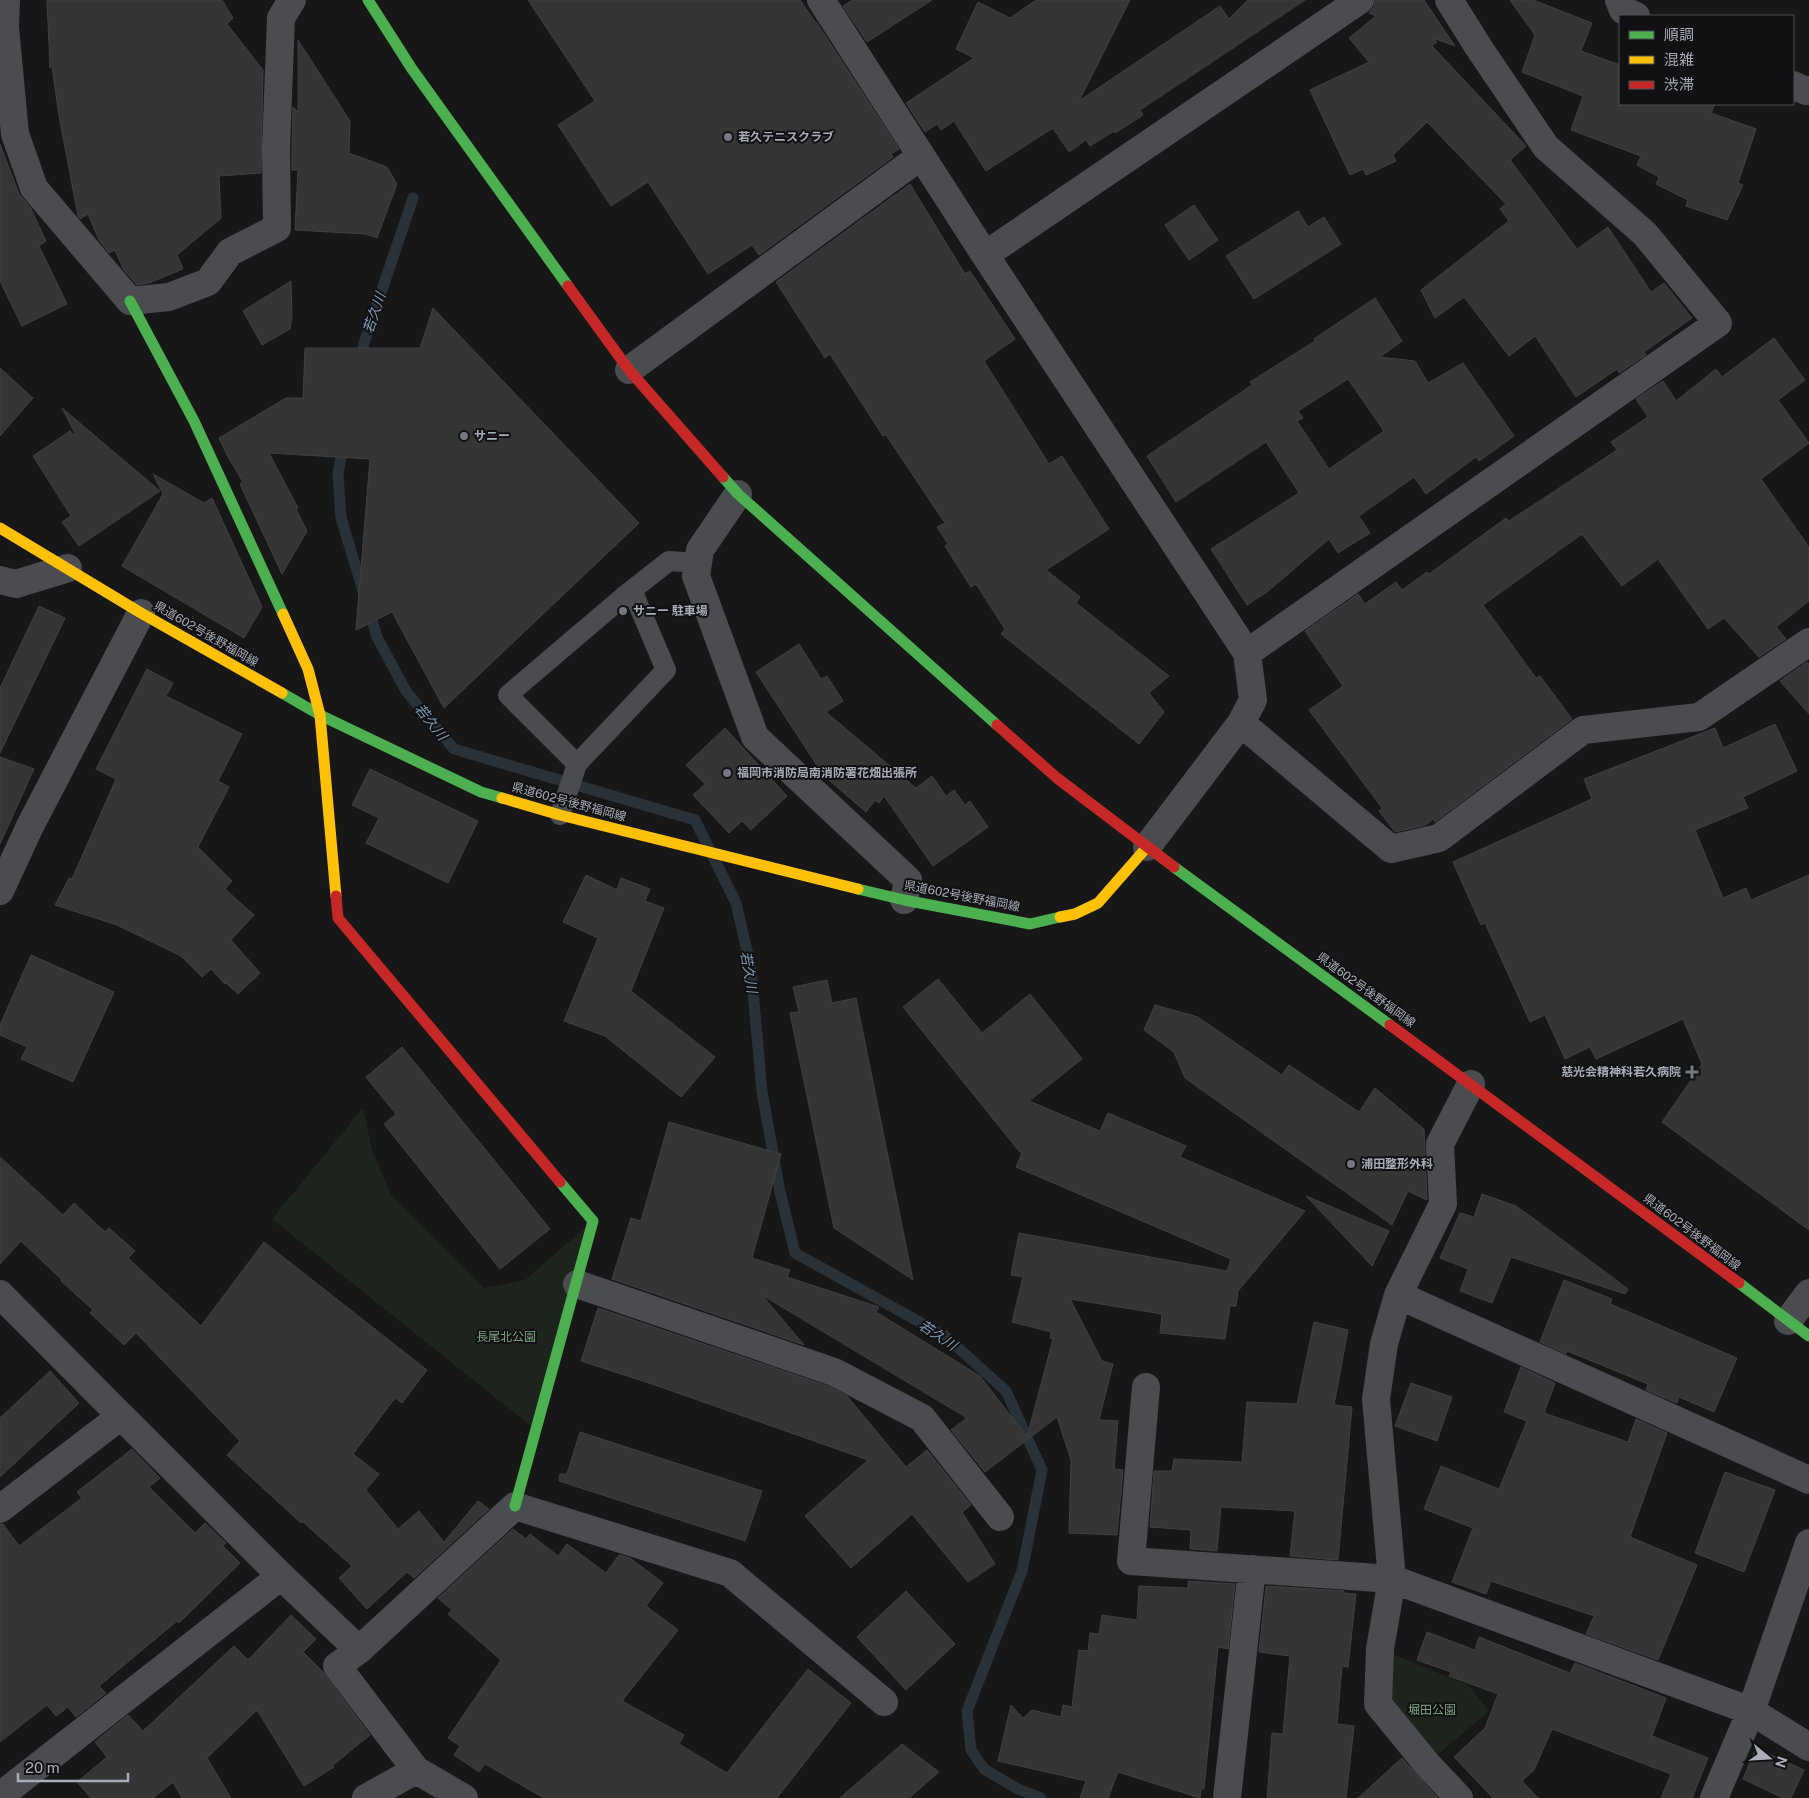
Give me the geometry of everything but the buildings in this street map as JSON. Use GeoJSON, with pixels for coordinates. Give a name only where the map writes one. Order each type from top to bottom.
{"type":"FeatureCollection","features":[{"type":"Feature","properties":{"kind":"street"},"geometry":{"type":"LineString","coordinates":[[6,0],[5,27],[14,134],[34,188],[130,301],[194,421],[308,669],[320,715],[338,918],[594,1221],[515,1506],[359,1650],[337,1666],[416,1770],[464,1798]]}},
{"type":"Feature","properties":{"kind":"street"},"geometry":{"type":"LineString","coordinates":[[130,301],[169,297],[208,282],[230,252],[277,228],[276,148],[281,18],[292,0]]}},
{"type":"Feature","properties":{"kind":"street"},"geometry":{"type":"LineString","coordinates":[[368,0],[412,69],[629,370],[738,494],[1057,778],[1147,847],[1241,723],[1254,700],[1247,653],[985,256],[821,0]]}},
{"type":"Feature","properties":{"kind":"street"},"geometry":{"type":"LineString","coordinates":[[1247,653],[1718,323],[1646,234],[1546,146],[1479,48],[1449,0]]}},
{"type":"Feature","properties":{"kind":"street"},"geometry":{"type":"LineString","coordinates":[[1619,0],[1623,10],[1634,15]]}},
{"type":"Feature","properties":{"kind":"street"},"geometry":{"type":"LineString","coordinates":[[985,256],[1346,4]]}},
{"type":"Feature","properties":{"kind":"street"},"geometry":{"type":"LineString","coordinates":[[1794,86],[1806,91],[1809,90]]}},
{"type":"Feature","properties":{"kind":"street"},"geometry":{"type":"LineString","coordinates":[[629,370],[921,156]]}},
{"type":"Feature","properties":{"kind":"street"},"geometry":{"type":"LineString","coordinates":[[738,494],[700,550],[696,576],[755,737],[908,880],[904,900]]}},
{"type":"Feature","properties":{"kind":"street","name":"県道602号後野福岡線"},"geometry":{"type":"LineString","coordinates":[[0,528],[141,613],[320,715],[480,792],[560,815],[904,900],[1030,924],[1075,914],[1098,903],[1147,847],[1471,1084],[1799,1329]]}},
{"type":"Feature","properties":{"kind":"street"},"geometry":{"type":"LineString","coordinates":[[0,580],[16,584],[68,568]]}},
{"type":"Feature","properties":{"kind":"street"},"geometry":{"type":"LineString","coordinates":[[0,891],[30,826],[141,613]]}},
{"type":"Feature","properties":{"kind":"street"},"geometry":{"type":"LineString","coordinates":[[1241,723],[1391,849],[1439,838],[1583,730],[1699,717],[1809,642]]}},
{"type":"Feature","properties":{"kind":"street"},"geometry":{"type":"LineString","coordinates":[[1459,1798],[1427,1764],[1378,1704],[1380,1649],[1392,1579],[1376,1399],[1384,1344],[1398,1295],[1443,1204],[1440,1144],[1471,1084]]}},
{"type":"Feature","properties":{"kind":"street"},"geometry":{"type":"LineString","coordinates":[[577,1284],[834,1372],[922,1418],[1000,1517]]}},
{"type":"Feature","properties":{"kind":"street"},"geometry":{"type":"LineString","coordinates":[[1799,1329],[1809,1292]]}},
{"type":"Feature","properties":{"kind":"street"},"geometry":{"type":"LineString","coordinates":[[0,1294],[281,1576],[359,1650]]}},
{"type":"Feature","properties":{"kind":"street"},"geometry":{"type":"LineString","coordinates":[[1398,1295],[1809,1480]]}},
{"type":"Feature","properties":{"kind":"street"},"geometry":{"type":"LineString","coordinates":[[1146,1387],[1131,1561],[1392,1579],[1751,1711],[1809,1747]]}},
{"type":"Feature","properties":{"kind":"street"},"geometry":{"type":"LineString","coordinates":[[0,1509],[121,1416]]}},
{"type":"Feature","properties":{"kind":"street"},"geometry":{"type":"LineString","coordinates":[[515,1506],[730,1573],[884,1702]]}},
{"type":"Feature","properties":{"kind":"street"},"geometry":{"type":"LineString","coordinates":[[1714,1798],[1751,1711],[1809,1543]]}},
{"type":"Feature","properties":{"kind":"street"},"geometry":{"type":"LineString","coordinates":[[1227,1798],[1252,1569]]}},
{"type":"Feature","properties":{"kind":"street"},"geometry":{"type":"LineString","coordinates":[[0,1796],[281,1576]]}},
{"type":"Feature","properties":{"kind":"street"},"geometry":{"type":"LineString","coordinates":[[366,1798],[416,1770]]}},
{"type":"Feature","properties":{"kind":"lane"},"geometry":{"type":"LineString","coordinates":[[577,764],[508,695],[669,561],[698,563]]}},
{"type":"Feature","properties":{"kind":"lane"},"geometry":{"type":"LineString","coordinates":[[560,815],[577,764],[666,670],[632,590]]}},
{"type":"Feature","properties":{"kind":"green space","name":"長尾北公園"},"geometry":{"type":"Polygon","coordinates":[[[363,1108],[372,1150],[391,1195],[484,1288],[525,1280],[593,1221],[536,1430],[272,1219],[363,1108]]]}},
{"type":"Feature","properties":{"kind":"green space","name":"堀田公園"},"geometry":{"type":"Polygon","coordinates":[[[1380,1649],[1468,1685],[1489,1711],[1427,1764],[1378,1704],[1380,1649]]]}},
{"type":"Feature","properties":{"kind":"waterway","name":"若久川"},"geometry":{"type":"LineString","coordinates":[[360,363],[364,343],[413,198]]}},
{"type":"Feature","properties":{"kind":"waterway","name":"若久川"},"geometry":{"type":"LineString","coordinates":[[344,442],[338,474],[341,518],[377,637],[406,691],[454,749],[695,820],[736,903],[751,968],[762,1092],[780,1192],[795,1253],[945,1336],[1006,1391],[1042,1470],[1022,1571],[967,1711],[971,1750],[984,1769],[1016,1788],[1041,1798]]}},
{"type":"Feature","properties":{"kind":"traffic: fast"},"geometry":{"type":"LineString","coordinates":[[368,0],[412,69],[568,286]]}},
{"type":"Feature","properties":{"kind":"traffic: fast"},"geometry":{"type":"LineString","coordinates":[[130,301],[194,421],[283,614]]}},
{"type":"Feature","properties":{"kind":"traffic: fast"},"geometry":{"type":"LineString","coordinates":[[723,477],[738,494],[997,725]]}},
{"type":"Feature","properties":{"kind":"traffic: fast"},"geometry":{"type":"LineString","coordinates":[[282,693],[320,715],[481,792],[502,798]]}},
{"type":"Feature","properties":{"kind":"traffic: fast"},"geometry":{"type":"LineString","coordinates":[[1174,867],[1390,1025]]}},
{"type":"Feature","properties":{"kind":"traffic: fast"},"geometry":{"type":"LineString","coordinates":[[858,889],[904,900],[1030,924],[1060,917]]}},
{"type":"Feature","properties":{"kind":"traffic: fast"},"geometry":{"type":"LineString","coordinates":[[515,1506],[593,1221],[560,1182]]}},
{"type":"Feature","properties":{"kind":"traffic: fast"},"geometry":{"type":"LineString","coordinates":[[1739,1283],[1809,1336]]}},
{"type":"Feature","properties":{"kind":"traffic: slow"},"geometry":{"type":"LineString","coordinates":[[0,528],[141,613],[282,693]]}},
{"type":"Feature","properties":{"kind":"traffic: slow"},"geometry":{"type":"LineString","coordinates":[[283,614],[308,669],[320,715],[336,896]]}},
{"type":"Feature","properties":{"kind":"traffic: slow"},"geometry":{"type":"LineString","coordinates":[[502,798],[560,815],[858,889]]}},
{"type":"Feature","properties":{"kind":"traffic: slow"},"geometry":{"type":"LineString","coordinates":[[1060,917],[1075,914],[1098,903],[1147,847]]}},
{"type":"Feature","properties":{"kind":"traffic: jam"},"geometry":{"type":"LineString","coordinates":[[568,286],[629,370],[723,477]]}},
{"type":"Feature","properties":{"kind":"traffic: jam"},"geometry":{"type":"LineString","coordinates":[[997,725],[1057,778],[1174,867]]}},
{"type":"Feature","properties":{"kind":"traffic: jam"},"geometry":{"type":"LineString","coordinates":[[336,896],[338,918],[560,1182]]}},
{"type":"Feature","properties":{"kind":"traffic: jam"},"geometry":{"type":"LineString","coordinates":[[1390,1025],[1739,1283]]}},
{"type":"Feature","properties":{"kind":"place","name":"若久テニスクラブ"},"geometry":{"type":"Point","coordinates":[728,137]}},
{"type":"Feature","properties":{"kind":"place","name":"サニー"},"geometry":{"type":"Point","coordinates":[464,436]}},
{"type":"Feature","properties":{"kind":"place","name":"サニー 駐車場"},"geometry":{"type":"Point","coordinates":[623,611]}},
{"type":"Feature","properties":{"kind":"place","name":"福岡市消防局南消防署花畑出張所"},"geometry":{"type":"Point","coordinates":[727,773]}},
{"type":"Feature","properties":{"kind":"place","name":"慈光会精神科若久病院"},"geometry":{"type":"Point","coordinates":[1692,1072]}},
{"type":"Feature","properties":{"kind":"place","name":"浦田整形外科"},"geometry":{"type":"Point","coordinates":[1351,1164]}}]}
